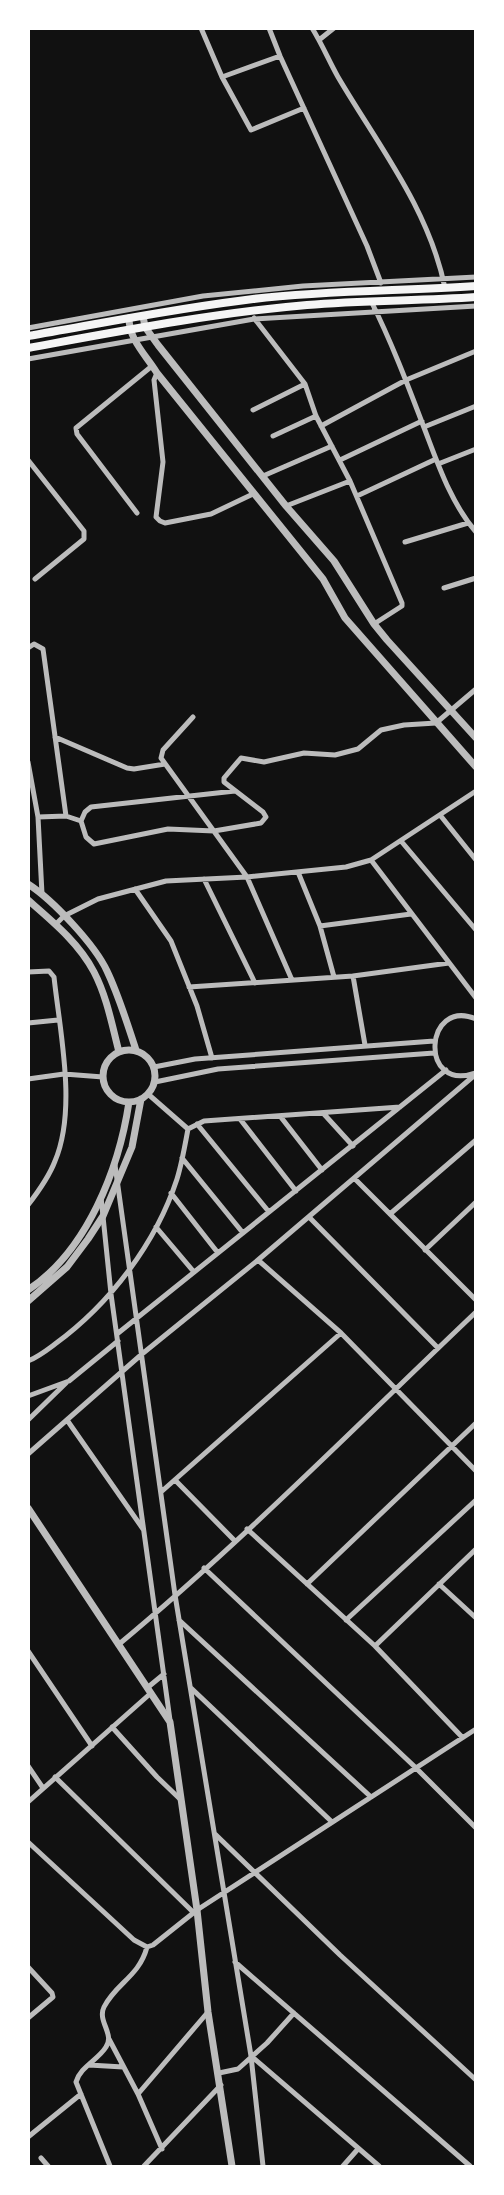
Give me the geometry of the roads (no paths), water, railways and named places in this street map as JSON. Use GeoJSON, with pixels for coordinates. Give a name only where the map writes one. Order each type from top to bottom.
{"type":"FeatureCollection","features":[{"type":"Feature","properties":{"kind":"highway"},"geometry":{"type":"LineString","coordinates":[[28,336],[253,299],[382,286],[445,288],[476,286]]}},
{"type":"Feature","properties":{"kind":"highway"},"geometry":{"type":"LineString","coordinates":[[28,348],[145,327],[371,301],[476,297]]}},
{"type":"Feature","properties":{"kind":"street"},"geometry":{"type":"LineString","coordinates":[[201,28],[222,76],[251,130],[304,108]]}},
{"type":"Feature","properties":{"kind":"street"},"geometry":{"type":"LineString","coordinates":[[269,28],[382,286],[385,302]]}},
{"type":"Feature","properties":{"kind":"street"},"geometry":{"type":"LineString","coordinates":[[312,28],[338,76],[405,185],[428,236],[445,288]]}},
{"type":"Feature","properties":{"kind":"street"},"geometry":{"type":"LineString","coordinates":[[319,40],[334,28]]}},
{"type":"Feature","properties":{"kind":"street"},"geometry":{"type":"LineString","coordinates":[[222,76],[280,56]]}},
{"type":"Feature","properties":{"kind":"street"},"geometry":{"type":"LineString","coordinates":[[28,328],[203,296],[303,286],[382,286],[476,277]]}},
{"type":"Feature","properties":{"kind":"street"},"geometry":{"type":"LineString","coordinates":[[371,301],[406,380],[437,462],[468,523],[476,532]]}},
{"type":"Feature","properties":{"kind":"street"},"geometry":{"type":"LineString","coordinates":[[28,359],[152,337],[254,315],[476,306]]}},
{"type":"Feature","properties":{"kind":"street"},"geometry":{"type":"LineString","coordinates":[[254,315],[305,384],[316,416],[340,459],[402,603],[402,606],[374,624]]}},
{"type":"Feature","properties":{"kind":"street"},"geometry":{"type":"LineString","coordinates":[[143,316],[145,327],[181,376],[286,506],[334,561],[374,624],[476,738]]}},
{"type":"Feature","properties":{"kind":"street"},"geometry":{"type":"LineString","coordinates":[[129,318],[129,330],[155,370],[322,579],[345,618],[476,767]]}},
{"type":"Feature","properties":{"kind":"street"},"geometry":{"type":"LineString","coordinates":[[321,426],[406,380],[476,351]]}},
{"type":"Feature","properties":{"kind":"street"},"geometry":{"type":"LineString","coordinates":[[155,370],[154,380],[163,462],[156,517],[165,523],[211,514],[253,494]]}},
{"type":"Feature","properties":{"kind":"street"},"geometry":{"type":"LineString","coordinates":[[136,513],[77,434],[76,428],[155,370]]}},
{"type":"Feature","properties":{"kind":"street"},"geometry":{"type":"LineString","coordinates":[[253,410],[305,384]]}},
{"type":"Feature","properties":{"kind":"street"},"geometry":{"type":"LineString","coordinates":[[340,459],[423,424],[476,406]]}},
{"type":"Feature","properties":{"kind":"street"},"geometry":{"type":"LineString","coordinates":[[273,436],[316,416]]}},
{"type":"Feature","properties":{"kind":"street"},"geometry":{"type":"LineString","coordinates":[[263,476],[333,446]]}},
{"type":"Feature","properties":{"kind":"street"},"geometry":{"type":"LineString","coordinates":[[357,496],[437,462],[476,449]]}},
{"type":"Feature","properties":{"kind":"street"},"geometry":{"type":"LineString","coordinates":[[28,460],[84,531],[84,540],[35,579]]}},
{"type":"Feature","properties":{"kind":"street"},"geometry":{"type":"LineString","coordinates":[[286,506],[350,481]]}},
{"type":"Feature","properties":{"kind":"street"},"geometry":{"type":"LineString","coordinates":[[405,542],[468,523]]}},
{"type":"Feature","properties":{"kind":"street"},"geometry":{"type":"LineString","coordinates":[[444,588],[476,578]]}},
{"type":"Feature","properties":{"kind":"street"},"geometry":{"type":"LineString","coordinates":[[28,648],[34,644],[43,649],[66,816]]}},
{"type":"Feature","properties":{"kind":"street"},"geometry":{"type":"LineString","coordinates":[[236,791],[91,807],[85,812],[81,821],[86,837],[94,844],[168,829],[214,831],[261,823],[266,817],[263,812],[236,791],[224,782],[224,778],[241,758],[264,762],[304,753],[334,755],[358,749],[381,730],[405,725],[436,723],[476,689]]}},
{"type":"Feature","properties":{"kind":"street"},"geometry":{"type":"LineString","coordinates":[[193,717],[161,754],[161,758],[247,877],[292,980]]}},
{"type":"Feature","properties":{"kind":"street"},"geometry":{"type":"LineString","coordinates":[[55,737],[113,760],[127,768],[165,764]]}},
{"type":"Feature","properties":{"kind":"street"},"geometry":{"type":"LineString","coordinates":[[28,762],[38,817],[42,894]]}},
{"type":"Feature","properties":{"kind":"street"},"geometry":{"type":"LineString","coordinates":[[56,924],[64,916],[98,899],[166,881],[247,877],[346,867],[371,860],[476,791]]}},
{"type":"Feature","properties":{"kind":"street"},"geometry":{"type":"LineString","coordinates":[[440,815],[476,860]]}},
{"type":"Feature","properties":{"kind":"street"},"geometry":{"type":"LineString","coordinates":[[38,817],[66,816],[81,821]]}},
{"type":"Feature","properties":{"kind":"street"},"geometry":{"type":"LineString","coordinates":[[401,841],[476,930]]}},
{"type":"Feature","properties":{"kind":"street"},"geometry":{"type":"LineString","coordinates":[[371,860],[476,998]]}},
{"type":"Feature","properties":{"kind":"street"},"geometry":{"type":"LineString","coordinates":[[297,872],[320,926],[334,977]]}},
{"type":"Feature","properties":{"kind":"street"},"geometry":{"type":"LineString","coordinates":[[204,879],[255,983]]}},
{"type":"Feature","properties":{"kind":"street"},"geometry":{"type":"LineString","coordinates":[[29,886],[42,894],[64,916],[89,944],[106,969],[122,1005],[136,1050]]}},
{"type":"Feature","properties":{"kind":"street"},"geometry":{"type":"LineString","coordinates":[[135,889],[171,941],[212,1058]]}},
{"type":"Feature","properties":{"kind":"street"},"geometry":{"type":"LineString","coordinates":[[28,900],[56,924],[81,952],[93,972],[109,1009],[119,1052]]}},
{"type":"Feature","properties":{"kind":"street"},"geometry":{"type":"LineString","coordinates":[[320,926],[411,914]]}},
{"type":"Feature","properties":{"kind":"street"},"geometry":{"type":"LineString","coordinates":[[189,987],[353,976],[449,963]]}},
{"type":"Feature","properties":{"kind":"street"},"geometry":{"type":"LineString","coordinates":[[28,972],[49,971],[54,977],[66,1101],[64,1131],[55,1162],[28,1205]]}},
{"type":"Feature","properties":{"kind":"street"},"geometry":{"type":"LineString","coordinates":[[353,976],[364,1046]]}},
{"type":"Feature","properties":{"kind":"street"},"geometry":{"type":"LineString","coordinates":[[476,1019],[469,1016],[457,1016],[446,1021],[438,1030],[434,1041],[434,1053],[438,1063],[446,1070],[456,1075],[468,1076],[476,1073]]}},
{"type":"Feature","properties":{"kind":"street"},"geometry":{"type":"LineString","coordinates":[[28,1023],[58,1020]]}},
{"type":"Feature","properties":{"kind":"street"},"geometry":{"type":"LineString","coordinates":[[154,1067],[195,1059],[434,1041]]}},
{"type":"Feature","properties":{"kind":"street"},"geometry":{"type":"LineString","coordinates":[[28,1301],[67,1267],[103,1216],[132,1147],[145,1097],[155,1082],[154,1067],[144,1054],[136,1050],[119,1052],[110,1058],[103,1077],[108,1092],[114,1097],[129,1102],[145,1097]]}},
{"type":"Feature","properties":{"kind":"street"},"geometry":{"type":"LineString","coordinates":[[155,1082],[218,1069],[434,1053]]}},
{"type":"Feature","properties":{"kind":"street"},"geometry":{"type":"LineString","coordinates":[[28,1420],[136,1318],[446,1070]]}},
{"type":"Feature","properties":{"kind":"street"},"geometry":{"type":"LineString","coordinates":[[28,1454],[142,1354],[258,1260],[476,1073]]}},
{"type":"Feature","properties":{"kind":"street"},"geometry":{"type":"LineString","coordinates":[[28,1079],[64,1074],[103,1077]]}},
{"type":"Feature","properties":{"kind":"street"},"geometry":{"type":"LineString","coordinates":[[145,1097],[188,1129]]}},
{"type":"Feature","properties":{"kind":"street"},"geometry":{"type":"LineString","coordinates":[[28,1290],[62,1260],[81,1234],[101,1197],[115,1165],[125,1130],[129,1102]]}},
{"type":"Feature","properties":{"kind":"street"},"geometry":{"type":"LineString","coordinates":[[188,1129],[204,1121],[401,1107]]}},
{"type":"Feature","properties":{"kind":"street"},"geometry":{"type":"LineString","coordinates":[[323,1113],[353,1146]]}},
{"type":"Feature","properties":{"kind":"street"},"geometry":{"type":"LineString","coordinates":[[280,1116],[322,1170]]}},
{"type":"Feature","properties":{"kind":"street"},"geometry":{"type":"LineString","coordinates":[[240,1119],[296,1191]]}},
{"type":"Feature","properties":{"kind":"street"},"geometry":{"type":"LineString","coordinates":[[198,1124],[269,1212]]}},
{"type":"Feature","properties":{"kind":"street"},"geometry":{"type":"LineString","coordinates":[[28,1362],[79,1327],[111,1294],[129,1271],[156,1227],[177,1179],[188,1129]]}},
{"type":"Feature","properties":{"kind":"street"},"geometry":{"type":"LineString","coordinates":[[390,1214],[476,1140]]}},
{"type":"Feature","properties":{"kind":"street"},"geometry":{"type":"LineString","coordinates":[[182,1158],[243,1233]]}},
{"type":"Feature","properties":{"kind":"street"},"geometry":{"type":"LineString","coordinates":[[115,1165],[174,1594],[251,2056],[263,2166]]}},
{"type":"Feature","properties":{"kind":"street"},"geometry":{"type":"LineString","coordinates":[[354,1178],[476,1300]]}},
{"type":"Feature","properties":{"kind":"street"},"geometry":{"type":"LineString","coordinates":[[171,1193],[218,1253]]}},
{"type":"Feature","properties":{"kind":"street"},"geometry":{"type":"LineString","coordinates":[[101,1197],[111,1294],[182,1800],[208,2012],[232,2166]]}},
{"type":"Feature","properties":{"kind":"street"},"geometry":{"type":"LineString","coordinates":[[425,1250],[476,1203]]}},
{"type":"Feature","properties":{"kind":"street"},"geometry":{"type":"LineString","coordinates":[[309,1217],[438,1348]]}},
{"type":"Feature","properties":{"kind":"street"},"geometry":{"type":"LineString","coordinates":[[156,1227],[194,1272]]}},
{"type":"Feature","properties":{"kind":"street"},"geometry":{"type":"LineString","coordinates":[[258,1260],[341,1333],[476,1471]]}},
{"type":"Feature","properties":{"kind":"street"},"geometry":{"type":"LineString","coordinates":[[117,1645],[156,1613],[247,1529],[476,1312]]}},
{"type":"Feature","properties":{"kind":"street"},"geometry":{"type":"LineString","coordinates":[[161,1492],[341,1333]]}},
{"type":"Feature","properties":{"kind":"street"},"geometry":{"type":"LineString","coordinates":[[28,1396],[69,1381]]}},
{"type":"Feature","properties":{"kind":"street"},"geometry":{"type":"LineString","coordinates":[[67,1419],[144,1530]]}},
{"type":"Feature","properties":{"kind":"street"},"geometry":{"type":"LineString","coordinates":[[307,1584],[476,1423]]}},
{"type":"Feature","properties":{"kind":"street"},"geometry":{"type":"LineString","coordinates":[[175,1480],[234,1540]]}},
{"type":"Feature","properties":{"kind":"street"},"geometry":{"type":"LineString","coordinates":[[346,1620],[476,1500]]}},
{"type":"Feature","properties":{"kind":"street"},"geometry":{"type":"LineString","coordinates":[[28,1508],[170,1722]]}},
{"type":"Feature","properties":{"kind":"street"},"geometry":{"type":"LineString","coordinates":[[247,1529],[375,1646],[462,1737]]}},
{"type":"Feature","properties":{"kind":"street"},"geometry":{"type":"LineString","coordinates":[[375,1646],[439,1584],[474,1554]]}},
{"type":"Feature","properties":{"kind":"street"},"geometry":{"type":"LineString","coordinates":[[204,1568],[415,1767],[476,1828]]}},
{"type":"Feature","properties":{"kind":"street"},"geometry":{"type":"LineString","coordinates":[[439,1584],[476,1618]]}},
{"type":"Feature","properties":{"kind":"street"},"geometry":{"type":"LineString","coordinates":[[179,1620],[371,1797]]}},
{"type":"Feature","properties":{"kind":"street"},"geometry":{"type":"LineString","coordinates":[[28,1651],[92,1746]]}},
{"type":"Feature","properties":{"kind":"street"},"geometry":{"type":"LineString","coordinates":[[28,1802],[92,1746],[164,1674]]}},
{"type":"Feature","properties":{"kind":"street"},"geometry":{"type":"LineString","coordinates":[[190,1687],[332,1822]]}},
{"type":"Feature","properties":{"kind":"street"},"geometry":{"type":"LineString","coordinates":[[112,1727],[157,1777],[182,1800]]}},
{"type":"Feature","properties":{"kind":"street"},"geometry":{"type":"LineString","coordinates":[[28,1842],[134,1940],[147,1947],[153,1945],[223,1893],[476,1729]]}},
{"type":"Feature","properties":{"kind":"street"},"geometry":{"type":"LineString","coordinates":[[28,1766],[43,1788]]}},
{"type":"Feature","properties":{"kind":"street"},"geometry":{"type":"LineString","coordinates":[[55,1777],[196,1912]]}},
{"type":"Feature","properties":{"kind":"street"},"geometry":{"type":"LineString","coordinates":[[215,1834],[340,1955],[476,2080]]}},
{"type":"Feature","properties":{"kind":"street"},"geometry":{"type":"LineString","coordinates":[[147,1947],[139,1968],[108,2000],[102,2019],[162,2150]]}},
{"type":"Feature","properties":{"kind":"street"},"geometry":{"type":"LineString","coordinates":[[234,1962],[470,2166]]}},
{"type":"Feature","properties":{"kind":"street"},"geometry":{"type":"LineString","coordinates":[[28,1967],[53,1997],[28,2018]]}},
{"type":"Feature","properties":{"kind":"street"},"geometry":{"type":"LineString","coordinates":[[138,2094],[208,2012]]}},
{"type":"Feature","properties":{"kind":"street"},"geometry":{"type":"LineString","coordinates":[[219,2073],[235,2071],[267,2043],[294,2013]]}},
{"type":"Feature","properties":{"kind":"street"},"geometry":{"type":"LineString","coordinates":[[109,2038],[106,2047],[76,2079],[76,2087],[87,2106],[110,2166]]}},
{"type":"Feature","properties":{"kind":"street"},"geometry":{"type":"LineString","coordinates":[[251,2056],[379,2166]]}},
{"type":"Feature","properties":{"kind":"street"},"geometry":{"type":"LineString","coordinates":[[89,2065],[123,2067]]}},
{"type":"Feature","properties":{"kind":"street"},"geometry":{"type":"LineString","coordinates":[[144,2166],[162,2150],[221,2084]]}},
{"type":"Feature","properties":{"kind":"street"},"geometry":{"type":"LineString","coordinates":[[28,2137],[81,2094]]}},
{"type":"Feature","properties":{"kind":"street"},"geometry":{"type":"LineString","coordinates":[[343,2166],[358,2149]]}},
{"type":"Feature","properties":{"kind":"street"},"geometry":{"type":"LineString","coordinates":[[41,2158],[48,2166]]}}]}
